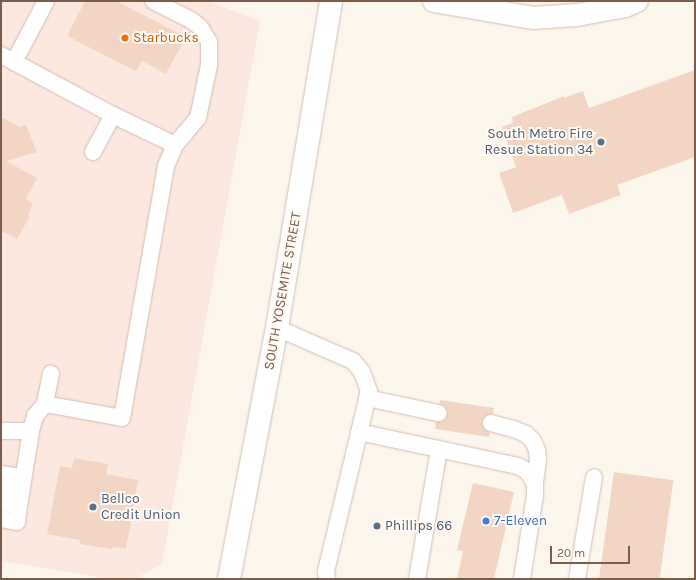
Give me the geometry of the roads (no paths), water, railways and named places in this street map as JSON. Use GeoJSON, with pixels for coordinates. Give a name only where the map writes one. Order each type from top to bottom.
{"type":"FeatureCollection","features":[{"type":"Feature","properties":{"kind":"main road","name":"SOUTH YOSEMITE STREET"},"geometry":{"type":"LineString","coordinates":[[229,579],[277,328],[331,1]]}},
{"type":"Feature","properties":{"kind":"main road"},"geometry":{"type":"LineString","coordinates":[[434,1],[533,18],[577,15],[625,6],[636,1]]}},
{"type":"Feature","properties":{"kind":"lane"},"geometry":{"type":"LineString","coordinates":[[46,1],[7,58],[113,115],[175,145]]}},
{"type":"Feature","properties":{"kind":"lane"},"geometry":{"type":"LineString","coordinates":[[45,404],[122,418],[166,166],[175,145],[198,118],[210,65],[209,42],[200,27],[191,20],[153,1]]}},
{"type":"Feature","properties":{"kind":"lane"},"geometry":{"type":"LineString","coordinates":[[93,152],[113,115]]}},
{"type":"Feature","properties":{"kind":"lane"},"geometry":{"type":"LineString","coordinates":[[277,328],[353,361],[362,372],[369,392],[326,572],[327,579]]}},
{"type":"Feature","properties":{"kind":"lane"},"geometry":{"type":"LineString","coordinates":[[1,519],[17,522],[21,491],[35,416],[45,404],[51,374]]}},
{"type":"Feature","properties":{"kind":"lane"},"geometry":{"type":"LineString","coordinates":[[367,398],[438,413]]}},
{"type":"Feature","properties":{"kind":"lane"},"geometry":{"type":"LineString","coordinates":[[491,423],[526,434],[533,441],[537,450],[538,459],[535,495],[522,579]]}},
{"type":"Feature","properties":{"kind":"lane"},"geometry":{"type":"LineString","coordinates":[[1,431],[32,431]]}},
{"type":"Feature","properties":{"kind":"lane"},"geometry":{"type":"LineString","coordinates":[[359,432],[518,466],[527,471],[535,484]]}},
{"type":"Feature","properties":{"kind":"lane"},"geometry":{"type":"LineString","coordinates":[[417,579],[439,449]]}},
{"type":"Feature","properties":{"kind":"lane"},"geometry":{"type":"LineString","coordinates":[[1,474],[21,491]]}},
{"type":"Feature","properties":{"kind":"lane"},"geometry":{"type":"LineString","coordinates":[[577,579],[594,477]]}},
{"type":"Feature","properties":{"kind":"lane"},"geometry":{"type":"LineString","coordinates":[[1,487],[21,491]]}},
{"type":"Feature","properties":{"kind":"lane"},"geometry":{"type":"LineString","coordinates":[[1,503],[21,491]]}},
{"type":"Feature","properties":{"kind":"place","name":"Starbucks"},"geometry":{"type":"Point","coordinates":[125,38]}},
{"type":"Feature","properties":{"kind":"place","name":"South Metro Fire Resue Station 34"},"geometry":{"type":"Point","coordinates":[601,142]}},
{"type":"Feature","properties":{"kind":"place","name":"Bellco Credit Union"},"geometry":{"type":"Point","coordinates":[93,507]}},
{"type":"Feature","properties":{"kind":"place","name":"7-Eleven"},"geometry":{"type":"Point","coordinates":[486,521]}},
{"type":"Feature","properties":{"kind":"place","name":"Phillips 66"},"geometry":{"type":"Point","coordinates":[377,526]}}]}
